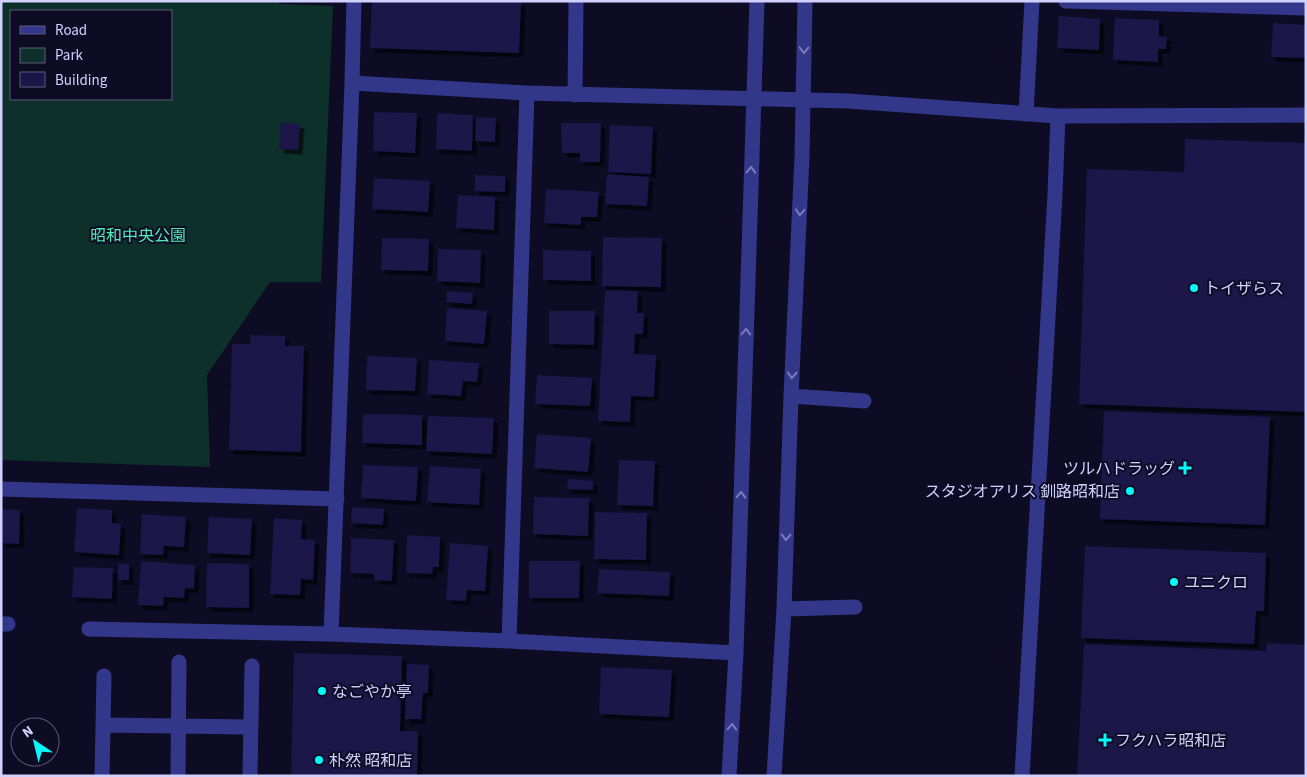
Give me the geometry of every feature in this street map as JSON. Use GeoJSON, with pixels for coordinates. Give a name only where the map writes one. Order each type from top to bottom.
{"type":"FeatureCollection","features":[{"type":"Feature","properties":{"kind":"street"},"geometry":{"type":"LineString","coordinates":[[331,634],[354,1]]}},
{"type":"Feature","properties":{"kind":"street"},"geometry":{"type":"LineString","coordinates":[[575,95],[576,1]]}},
{"type":"Feature","properties":{"kind":"street"},"geometry":{"type":"LineString","coordinates":[[729,776],[736,653],[757,1]]}},
{"type":"Feature","properties":{"kind":"street"},"geometry":{"type":"LineString","coordinates":[[774,776],[784,609],[802,157],[805,1]]}},
{"type":"Feature","properties":{"kind":"street"},"geometry":{"type":"LineString","coordinates":[[1026,114],[1032,1]]}},
{"type":"Feature","properties":{"kind":"street"},"geometry":{"type":"LineString","coordinates":[[1066,1],[1306,8]]}},
{"type":"Feature","properties":{"kind":"street"},"geometry":{"type":"LineString","coordinates":[[352,83],[575,95],[848,101],[1058,116],[1306,115]]}},
{"type":"Feature","properties":{"kind":"street"},"geometry":{"type":"LineString","coordinates":[[509,641],[527,93]]}},
{"type":"Feature","properties":{"kind":"street"},"geometry":{"type":"LineString","coordinates":[[1022,776],[1056,194],[1058,116]]}},
{"type":"Feature","properties":{"kind":"street"},"geometry":{"type":"LineString","coordinates":[[791,396],[864,401]]}},
{"type":"Feature","properties":{"kind":"street"},"geometry":{"type":"LineString","coordinates":[[1,489],[337,499]]}},
{"type":"Feature","properties":{"kind":"street"},"geometry":{"type":"LineString","coordinates":[[784,609],[855,606]]}},
{"type":"Feature","properties":{"kind":"street"},"geometry":{"type":"LineString","coordinates":[[88,629],[331,634],[736,653]]}},
{"type":"Feature","properties":{"kind":"street"},"geometry":{"type":"LineString","coordinates":[[178,776],[179,662]]}},
{"type":"Feature","properties":{"kind":"street"},"geometry":{"type":"LineString","coordinates":[[250,776],[252,666]]}},
{"type":"Feature","properties":{"kind":"street"},"geometry":{"type":"LineString","coordinates":[[102,776],[104,676]]}},
{"type":"Feature","properties":{"kind":"street"},"geometry":{"type":"LineString","coordinates":[[103,724],[251,727]]}},
{"type":"Feature","properties":{"kind":"green space","name":"昭和中央公園"},"geometry":{"type":"Polygon","coordinates":[[[1,1],[279,1],[279,4],[333,6],[321,282],[270,282],[207,375],[210,467],[1,460],[1,1]]]}},
{"type":"Feature","properties":{"kind":"building"},"geometry":{"type":"Polygon","coordinates":[[[372,1],[521,1],[519,53],[370,48],[372,1]]]}},
{"type":"Feature","properties":{"kind":"building"},"geometry":{"type":"Polygon","coordinates":[[[1059,16],[1100,19],[1099,50],[1057,48],[1059,16]]]}},
{"type":"Feature","properties":{"kind":"building"},"geometry":{"type":"Polygon","coordinates":[[[1115,18],[1159,20],[1159,36],[1167,37],[1166,49],[1158,49],[1158,62],[1113,60],[1115,18]]]}},
{"type":"Feature","properties":{"kind":"building"},"geometry":{"type":"Polygon","coordinates":[[[1273,23],[1306,25],[1306,58],[1271,57],[1273,23]]]}},
{"type":"Feature","properties":{"kind":"building"},"geometry":{"type":"Polygon","coordinates":[[[374,112],[417,113],[415,153],[373,151],[374,112]]]}},
{"type":"Feature","properties":{"kind":"building"},"geometry":{"type":"Polygon","coordinates":[[[437,113],[473,115],[472,151],[436,149],[437,113]]]}},
{"type":"Feature","properties":{"kind":"building"},"geometry":{"type":"Polygon","coordinates":[[[476,117],[496,118],[495,142],[475,141],[476,117]]]}},
{"type":"Feature","properties":{"kind":"building"},"geometry":{"type":"Polygon","coordinates":[[[281,122],[300,124],[298,150],[279,149],[281,122]]]}},
{"type":"Feature","properties":{"kind":"building"},"geometry":{"type":"Polygon","coordinates":[[[561,123],[601,123],[600,162],[580,162],[580,153],[562,153],[561,123]]]}},
{"type":"Feature","properties":{"kind":"building"},"geometry":{"type":"Polygon","coordinates":[[[610,125],[653,127],[651,174],[608,172],[610,125]]]}},
{"type":"Feature","properties":{"kind":"building","name":"トイザらス"},"geometry":{"type":"Polygon","coordinates":[[[1185,139],[1306,143],[1306,412],[1079,404],[1087,169],[1184,172],[1185,139]]]}},
{"type":"Feature","properties":{"kind":"building"},"geometry":{"type":"Polygon","coordinates":[[[607,174],[649,177],[647,206],[605,204],[607,174]]]}},
{"type":"Feature","properties":{"kind":"building"},"geometry":{"type":"Polygon","coordinates":[[[475,175],[505,176],[505,192],[475,191],[475,175]]]}},
{"type":"Feature","properties":{"kind":"building"},"geometry":{"type":"Polygon","coordinates":[[[374,178],[430,181],[428,212],[372,209],[374,178]]]}},
{"type":"Feature","properties":{"kind":"building"},"geometry":{"type":"Polygon","coordinates":[[[546,189],[599,192],[597,217],[581,217],[581,225],[544,223],[546,189]]]}},
{"type":"Feature","properties":{"kind":"building"},"geometry":{"type":"Polygon","coordinates":[[[458,195],[495,197],[494,230],[456,228],[458,195]]]}},
{"type":"Feature","properties":{"kind":"building"},"geometry":{"type":"Polygon","coordinates":[[[603,237],[662,238],[661,287],[602,286],[603,237]]]}},
{"type":"Feature","properties":{"kind":"building"},"geometry":{"type":"Polygon","coordinates":[[[382,238],[429,239],[428,271],[381,270],[382,238]]]}},
{"type":"Feature","properties":{"kind":"building"},"geometry":{"type":"Polygon","coordinates":[[[438,249],[481,250],[480,283],[437,281],[438,249]]]}},
{"type":"Feature","properties":{"kind":"building"},"geometry":{"type":"Polygon","coordinates":[[[543,250],[591,251],[591,281],[543,280],[543,250]]]}},
{"type":"Feature","properties":{"kind":"building"},"geometry":{"type":"Polygon","coordinates":[[[605,290],[638,291],[637,313],[644,313],[643,334],[635,334],[634,354],[656,355],[654,397],[631,396],[630,422],[598,421],[605,290]]]}},
{"type":"Feature","properties":{"kind":"building"},"geometry":{"type":"Polygon","coordinates":[[[447,291],[473,293],[472,304],[446,302],[447,291]]]}},
{"type":"Feature","properties":{"kind":"building"},"geometry":{"type":"Polygon","coordinates":[[[447,308],[487,311],[484,344],[445,341],[447,308]]]}},
{"type":"Feature","properties":{"kind":"building"},"geometry":{"type":"Polygon","coordinates":[[[549,311],[595,311],[594,345],[549,344],[549,311]]]}},
{"type":"Feature","properties":{"kind":"building"},"geometry":{"type":"Polygon","coordinates":[[[251,335],[285,336],[285,346],[304,346],[301,452],[229,450],[232,344],[250,344],[251,335]]]}},
{"type":"Feature","properties":{"kind":"building"},"geometry":{"type":"Polygon","coordinates":[[[367,356],[417,358],[415,391],[366,390],[367,356]]]}},
{"type":"Feature","properties":{"kind":"building"},"geometry":{"type":"Polygon","coordinates":[[[429,360],[479,363],[477,382],[463,381],[461,396],[427,394],[429,360]]]}},
{"type":"Feature","properties":{"kind":"building"},"geometry":{"type":"Polygon","coordinates":[[[537,375],[592,378],[590,406],[535,404],[537,375]]]}},
{"type":"Feature","properties":{"kind":"building","name":"ツルハドラッグ"},"geometry":{"type":"Polygon","coordinates":[[[1104,411],[1270,417],[1265,525],[1100,519],[1104,411]]]}},
{"type":"Feature","properties":{"kind":"building"},"geometry":{"type":"Polygon","coordinates":[[[363,414],[422,415],[422,445],[362,443],[363,414]]]}},
{"type":"Feature","properties":{"kind":"building"},"geometry":{"type":"Polygon","coordinates":[[[428,416],[494,418],[492,454],[426,451],[428,416]]]}},
{"type":"Feature","properties":{"kind":"building"},"geometry":{"type":"Polygon","coordinates":[[[537,434],[591,438],[588,472],[534,468],[537,434]]]}},
{"type":"Feature","properties":{"kind":"building"},"geometry":{"type":"Polygon","coordinates":[[[619,460],[655,461],[653,506],[617,505],[619,460]]]}},
{"type":"Feature","properties":{"kind":"building"},"geometry":{"type":"Polygon","coordinates":[[[363,465],[418,467],[416,501],[361,498],[363,465]]]}},
{"type":"Feature","properties":{"kind":"building"},"geometry":{"type":"Polygon","coordinates":[[[430,466],[481,469],[479,505],[427,502],[430,466]]]}},
{"type":"Feature","properties":{"kind":"building"},"geometry":{"type":"Polygon","coordinates":[[[568,479],[593,481],[593,490],[567,489],[568,479]]]}},
{"type":"Feature","properties":{"kind":"building"},"geometry":{"type":"Polygon","coordinates":[[[534,497],[589,498],[588,536],[533,534],[534,497]]]}},
{"type":"Feature","properties":{"kind":"building"},"geometry":{"type":"Polygon","coordinates":[[[352,507],[384,509],[383,525],[351,523],[352,507]]]}},
{"type":"Feature","properties":{"kind":"building"},"geometry":{"type":"Polygon","coordinates":[[[77,508],[112,510],[112,523],[121,524],[119,555],[74,552],[77,508]]]}},
{"type":"Feature","properties":{"kind":"building"},"geometry":{"type":"Polygon","coordinates":[[[1,509],[20,510],[19,544],[1,543],[1,509]]]}},
{"type":"Feature","properties":{"kind":"building"},"geometry":{"type":"Polygon","coordinates":[[[595,512],[647,513],[646,560],[594,559],[595,512]]]}},
{"type":"Feature","properties":{"kind":"building"},"geometry":{"type":"Polygon","coordinates":[[[142,514],[186,517],[184,547],[164,546],[163,555],[140,554],[142,514]]]}},
{"type":"Feature","properties":{"kind":"building"},"geometry":{"type":"Polygon","coordinates":[[[209,517],[252,519],[250,555],[207,553],[209,517]]]}},
{"type":"Feature","properties":{"kind":"building"},"geometry":{"type":"Polygon","coordinates":[[[274,518],[302,520],[301,539],[315,540],[313,580],[301,579],[300,595],[270,594],[274,518]]]}},
{"type":"Feature","properties":{"kind":"building"},"geometry":{"type":"Polygon","coordinates":[[[407,535],[440,537],[439,567],[433,567],[432,574],[406,573],[407,535]]]}},
{"type":"Feature","properties":{"kind":"building"},"geometry":{"type":"Polygon","coordinates":[[[351,538],[394,540],[392,581],[374,580],[374,574],[350,573],[351,538]]]}},
{"type":"Feature","properties":{"kind":"building"},"geometry":{"type":"Polygon","coordinates":[[[450,543],[488,546],[485,591],[467,590],[466,601],[446,600],[450,543]]]}},
{"type":"Feature","properties":{"kind":"building","name":"ユニクロ"},"geometry":{"type":"Polygon","coordinates":[[[1085,546],[1266,553],[1264,611],[1256,611],[1254,644],[1081,638],[1085,546]]]}},
{"type":"Feature","properties":{"kind":"building"},"geometry":{"type":"Polygon","coordinates":[[[141,561],[195,565],[194,589],[185,588],[184,598],[164,597],[163,606],[138,605],[141,561]]]}},
{"type":"Feature","properties":{"kind":"building"},"geometry":{"type":"Polygon","coordinates":[[[529,561],[580,561],[579,598],[529,598],[529,561]]]}},
{"type":"Feature","properties":{"kind":"building"},"geometry":{"type":"Polygon","coordinates":[[[118,563],[129,564],[129,580],[118,580],[118,563]]]}},
{"type":"Feature","properties":{"kind":"building"},"geometry":{"type":"Polygon","coordinates":[[[207,563],[249,564],[249,608],[206,607],[207,563]]]}},
{"type":"Feature","properties":{"kind":"building"},"geometry":{"type":"Polygon","coordinates":[[[74,567],[113,568],[112,599],[72,597],[74,567]]]}},
{"type":"Feature","properties":{"kind":"building"},"geometry":{"type":"Polygon","coordinates":[[[599,569],[670,572],[669,596],[597,593],[599,569]]]}},
{"type":"Feature","properties":{"kind":"building"},"geometry":{"type":"Polygon","coordinates":[[[1267,643],[1306,645],[1306,776],[1077,776],[1084,644],[1266,651],[1267,643]]]}},
{"type":"Feature","properties":{"kind":"building"},"geometry":{"type":"Polygon","coordinates":[[[294,653],[402,656],[400,731],[418,731],[417,776],[291,776],[294,653]]]}},
{"type":"Feature","properties":{"kind":"building"},"geometry":{"type":"Polygon","coordinates":[[[407,664],[429,665],[428,693],[423,693],[421,719],[405,719],[407,664]]]}},
{"type":"Feature","properties":{"kind":"building"},"geometry":{"type":"Polygon","coordinates":[[[601,667],[672,670],[669,717],[599,714],[601,667]]]}},
{"type":"Feature","properties":{"kind":"place","name":"トイザらス"},"geometry":{"type":"Point","coordinates":[1194,288]}},
{"type":"Feature","properties":{"kind":"place","name":"ツルハドラッグ"},"geometry":{"type":"Point","coordinates":[1185,468]}},
{"type":"Feature","properties":{"kind":"place","name":"スタジオアリス 釧路昭和店"},"geometry":{"type":"Point","coordinates":[1130,491]}},
{"type":"Feature","properties":{"kind":"place","name":"ユニクロ"},"geometry":{"type":"Point","coordinates":[1174,582]}},
{"type":"Feature","properties":{"kind":"place","name":"なごやか亭"},"geometry":{"type":"Point","coordinates":[322,691]}},
{"type":"Feature","properties":{"kind":"place","name":"フクハラ昭和店"},"geometry":{"type":"Point","coordinates":[1105,740]}},
{"type":"Feature","properties":{"kind":"place","name":"朴然 昭和店"},"geometry":{"type":"Point","coordinates":[319,760]}}]}
